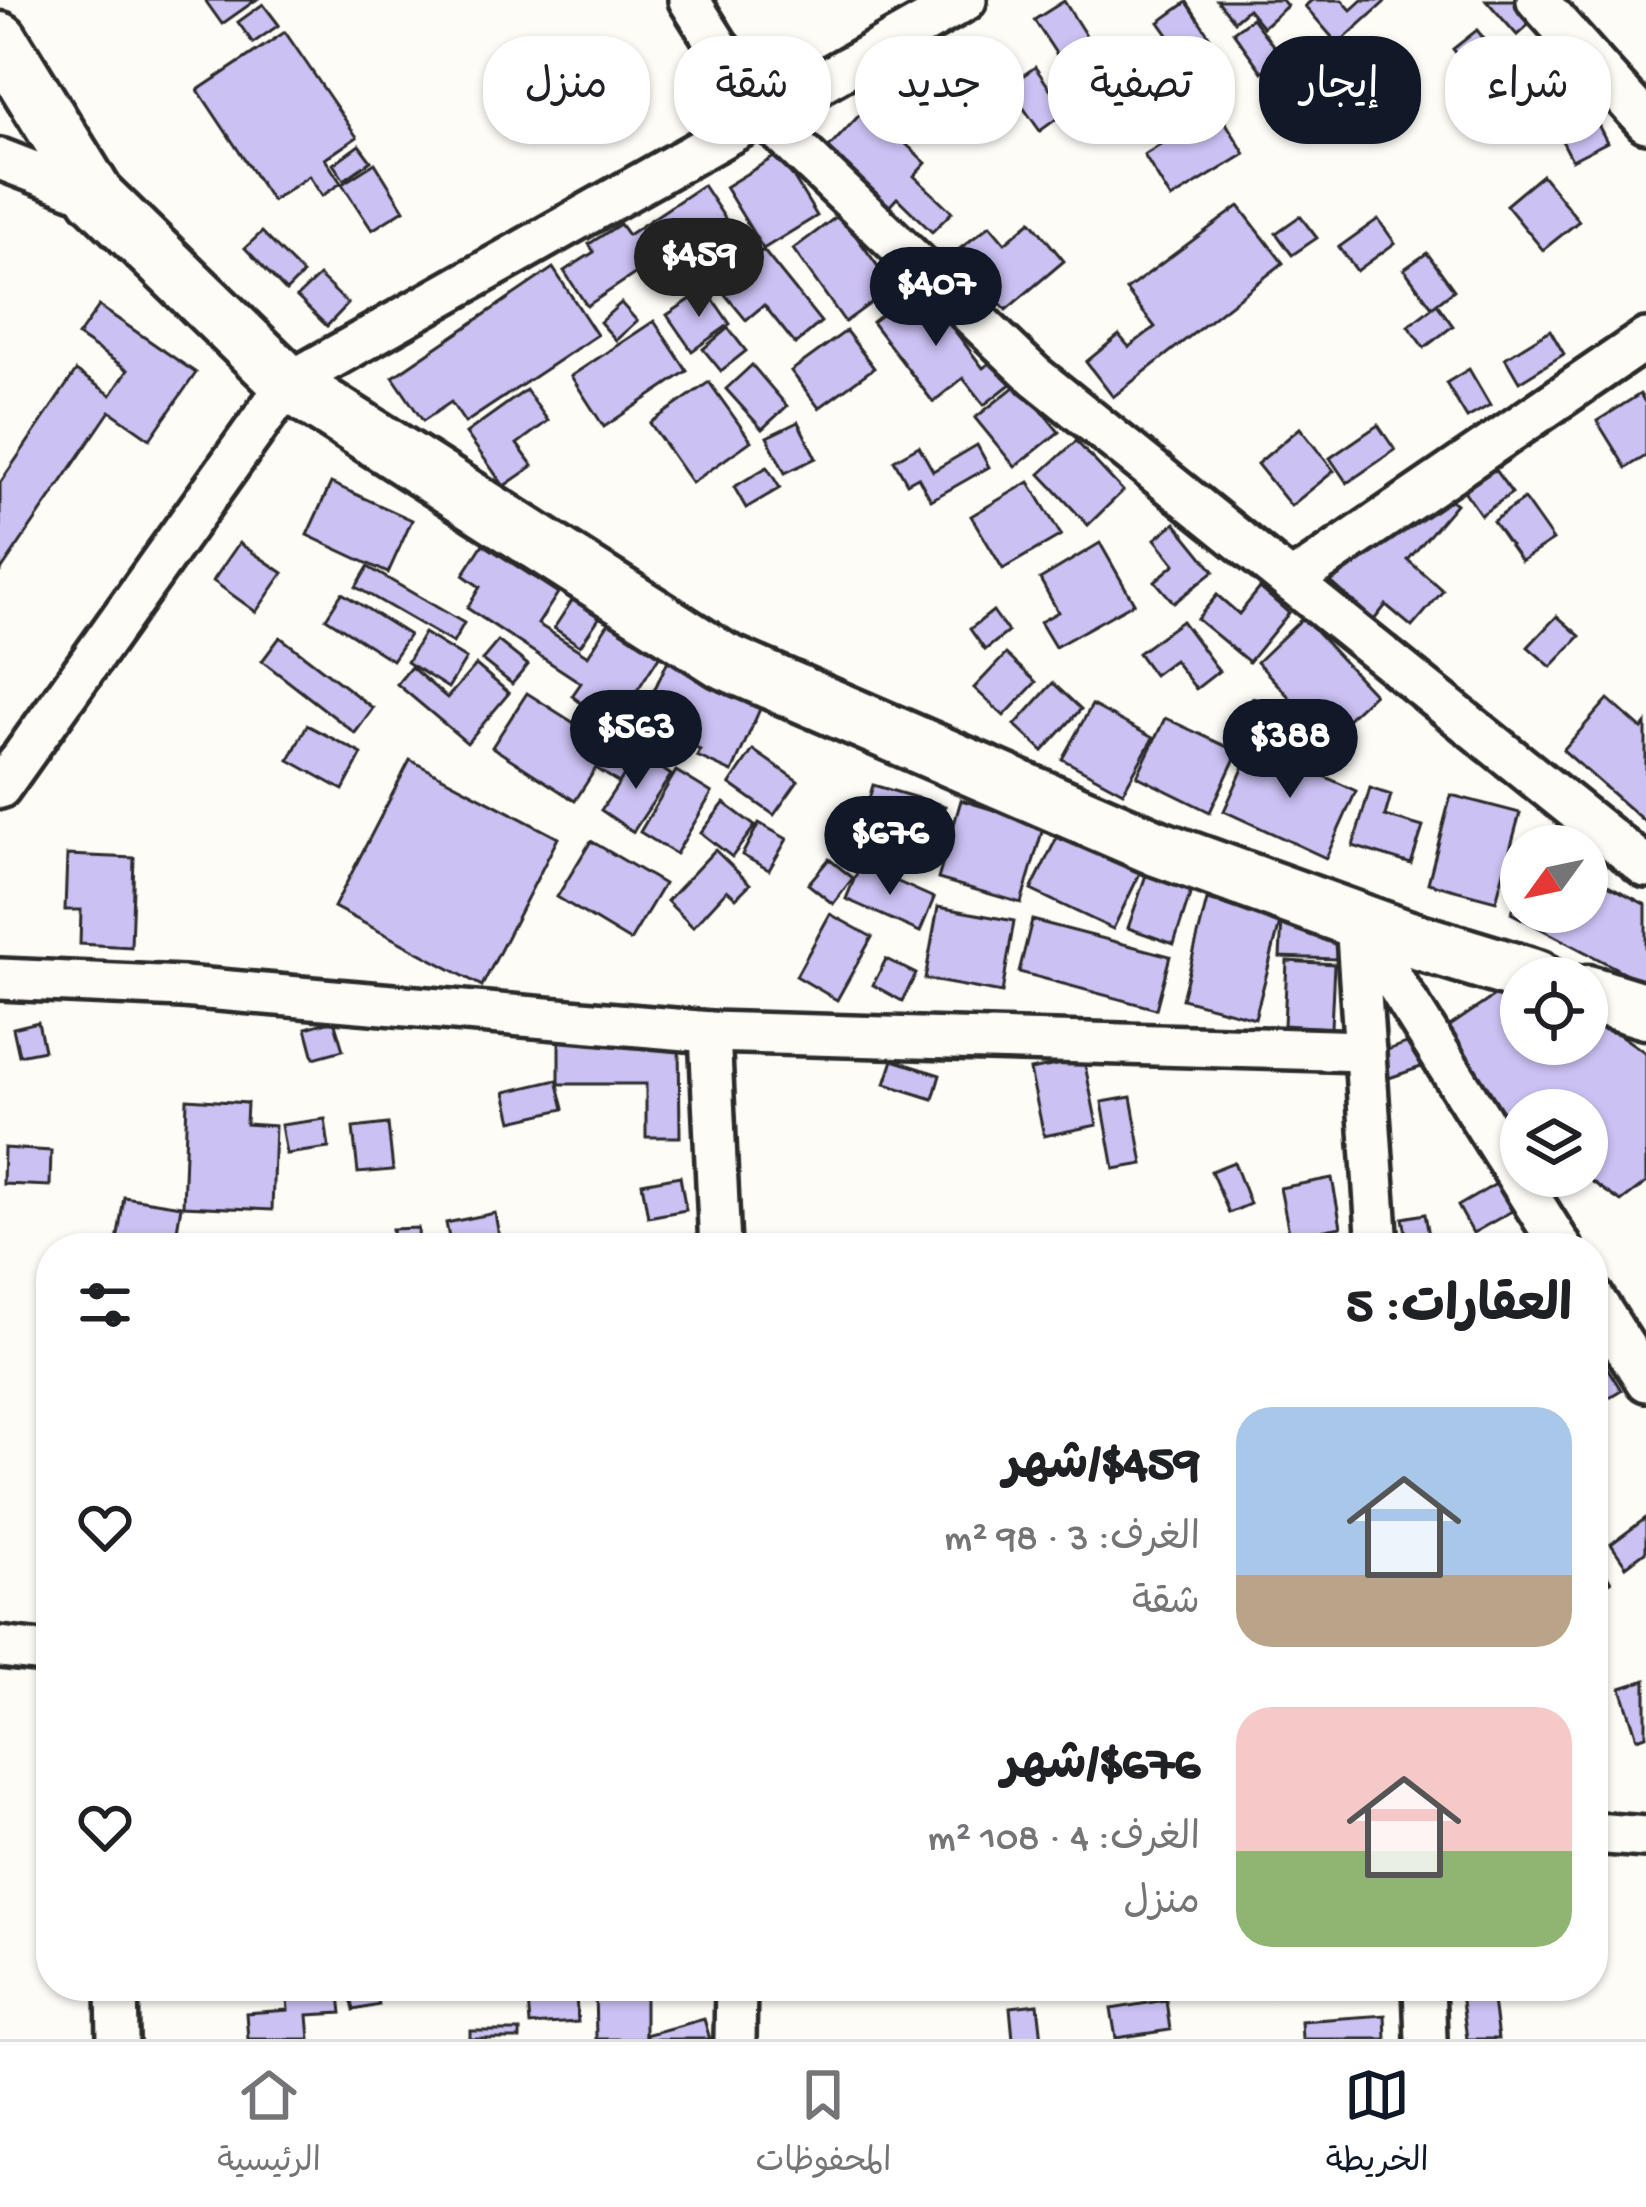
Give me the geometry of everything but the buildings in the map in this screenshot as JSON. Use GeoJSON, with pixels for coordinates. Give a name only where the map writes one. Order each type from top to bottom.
{"type":"FeatureCollection","features":[{"type":"Feature","properties":{"kind":"street"},"geometry":{"type":"LineString","coordinates":[[689,0],[712,36]]}},
{"type":"Feature","properties":{"kind":"street"},"geometry":{"type":"LineString","coordinates":[[831,74],[966,0]]}},
{"type":"Feature","properties":{"kind":"street"},"geometry":{"type":"LineString","coordinates":[[1538,0],[1646,122]]}},
{"type":"Feature","properties":{"kind":"street"},"geometry":{"type":"LineString","coordinates":[[0,40],[96,196],[288,383],[722,660],[1157,848],[1500,966]]}},
{"type":"Feature","properties":{"kind":"street"},"geometry":{"type":"LineString","coordinates":[[0,788],[288,383],[706,144]]}},
{"type":"Feature","properties":{"kind":"street"},"geometry":{"type":"LineString","coordinates":[[792,144],[1035,376],[1646,867]]}},
{"type":"Feature","properties":{"kind":"street"},"geometry":{"type":"LineString","coordinates":[[0,158],[96,196]]}},
{"type":"Feature","properties":{"kind":"street"},"geometry":{"type":"LineString","coordinates":[[1292,582],[1646,339]]}},
{"type":"Feature","properties":{"kind":"street"},"geometry":{"type":"LineString","coordinates":[[1356,920],[1377,1233]]}},
{"type":"Feature","properties":{"kind":"street"},"geometry":{"type":"LineString","coordinates":[[1356,920],[1553,1233]]}},
{"type":"Feature","properties":{"kind":"street"},"geometry":{"type":"LineString","coordinates":[[0,979],[183,987],[710,1032],[1365,1051]]}},
{"type":"Feature","properties":{"kind":"street"},"geometry":{"type":"LineString","coordinates":[[1608,999],[1646,1011]]}},
{"type":"Feature","properties":{"kind":"street"},"geometry":{"type":"LineString","coordinates":[[710,1032],[719,1233]]}},
{"type":"Feature","properties":{"kind":"street"},"geometry":{"type":"LineString","coordinates":[[1608,1321],[1646,1381]]}},
{"type":"Feature","properties":{"kind":"street"},"geometry":{"type":"LineString","coordinates":[[0,1647],[36,1651]]}},
{"type":"Feature","properties":{"kind":"street"},"geometry":{"type":"LineString","coordinates":[[1608,1834],[1646,1837]]}},
{"type":"Feature","properties":{"kind":"street"},"geometry":{"type":"LineString","coordinates":[[117,2001],[118,2039]]}},
{"type":"Feature","properties":{"kind":"street"},"geometry":{"type":"LineString","coordinates":[[735,2039],[736,2001]]}},
{"type":"Feature","properties":{"kind":"street"},"geometry":{"type":"LineString","coordinates":[[1425,2001],[1426,2039]]}}]}
